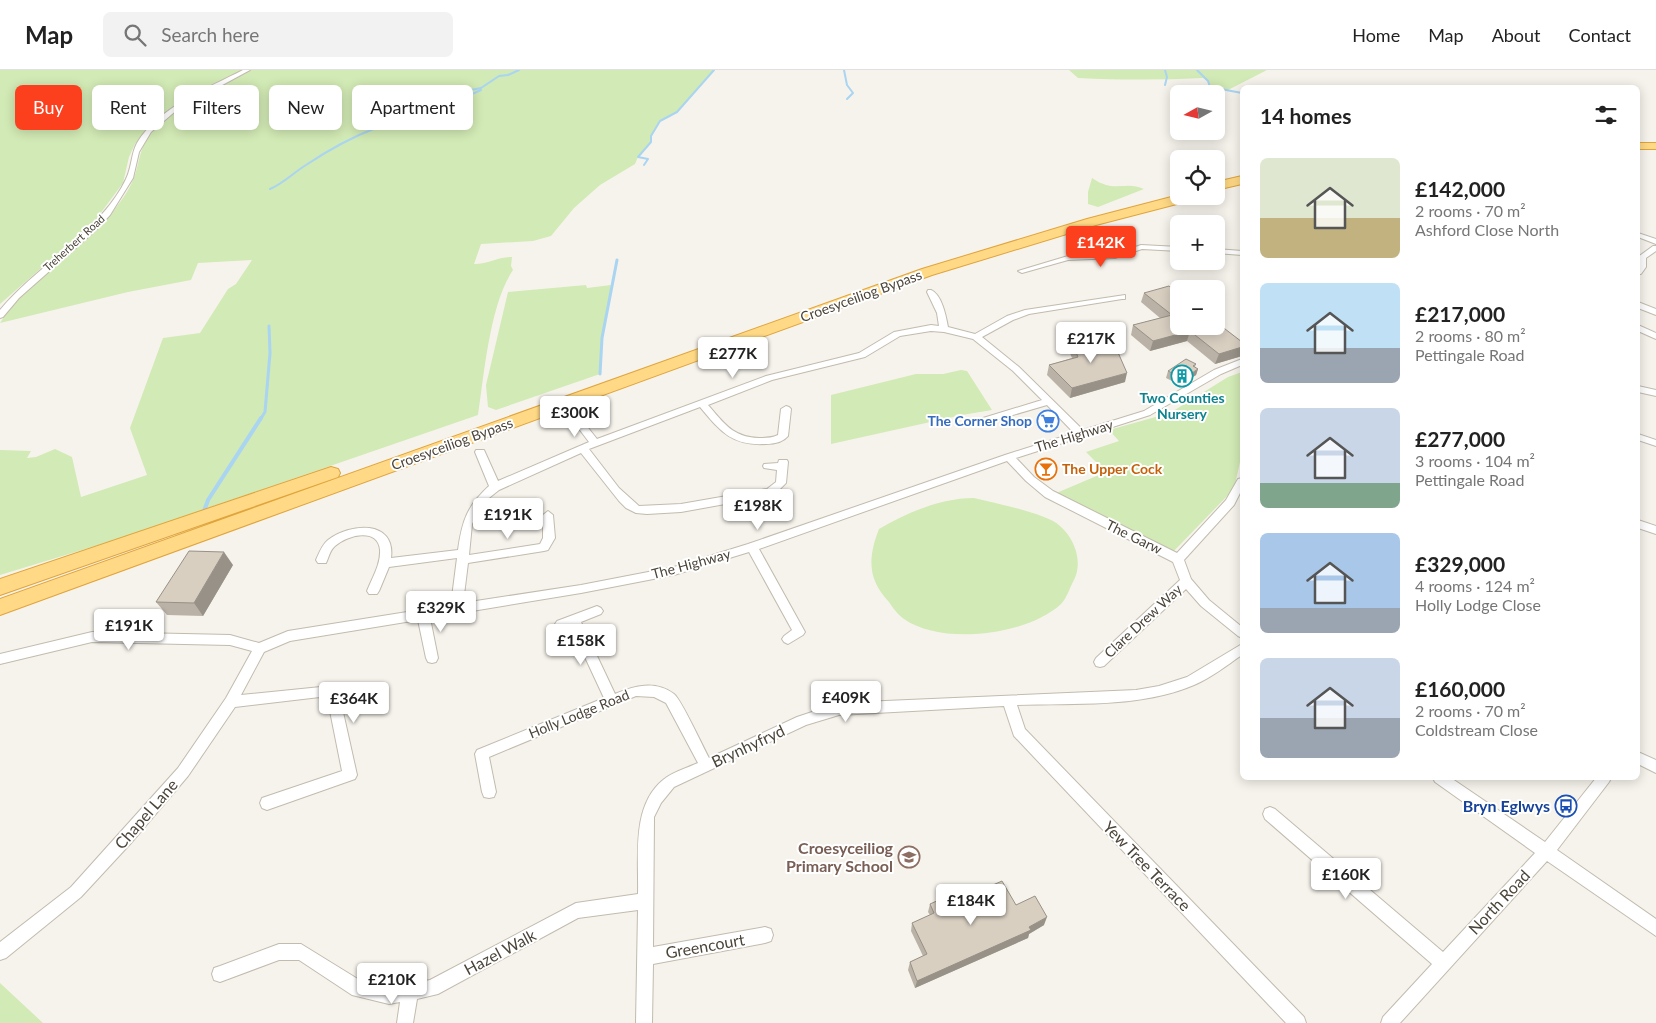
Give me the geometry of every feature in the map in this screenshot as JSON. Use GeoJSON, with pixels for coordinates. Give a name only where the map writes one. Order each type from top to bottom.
{"type":"FeatureCollection","features":[{"type":"Feature","properties":{"kind":"highway"},"geometry":{"type":"LineString","coordinates":[[1640,146],[1656,146]]}},
{"type":"Feature","properties":{"kind":"highway"},"geometry":{"type":"LineString","coordinates":[[1640,153],[1656,153]]}},
{"type":"Feature","properties":{"kind":"highway"},"geometry":{"type":"LineString","coordinates":[[1225,184],[1240,180]]}},
{"type":"Feature","properties":{"kind":"highway"},"geometry":{"type":"LineString","coordinates":[[1225,190],[1240,187]]}},
{"type":"Feature","properties":{"kind":"highway","name":"Croesyceiliog Bypass"},"geometry":{"type":"LineString","coordinates":[[0,587],[924,268],[1068,222],[1170,196]]}},
{"type":"Feature","properties":{"kind":"highway","name":"Croesyceiliog Bypass"},"geometry":{"type":"LineString","coordinates":[[0,607],[927,272],[1094,221],[1170,202]]}},
{"type":"Feature","properties":{"kind":"street","name":"Treherbert Road"},"geometry":{"type":"LineString","coordinates":[[0,315],[16,296],[93,228],[107,213],[130,178],[140,142],[149,131],[176,108],[247,70]]}},
{"type":"Feature","properties":{"kind":"street"},"geometry":{"type":"LineString","coordinates":[[1640,236],[1656,242]]}},
{"type":"Feature","properties":{"kind":"street"},"geometry":{"type":"LineString","coordinates":[[1022,271],[1068,258],[1115,256],[1137,250],[1141,246],[1170,248]]}},
{"type":"Feature","properties":{"kind":"street"},"geometry":{"type":"LineString","coordinates":[[1640,270],[1642,267],[1642,257],[1656,248]]}},
{"type":"Feature","properties":{"kind":"street"},"geometry":{"type":"LineString","coordinates":[[1225,252],[1240,253]]}},
{"type":"Feature","properties":{"kind":"street"},"geometry":{"type":"LineString","coordinates":[[931,292],[942,313],[944,328]]}},
{"type":"Feature","properties":{"kind":"street"},"geometry":{"type":"LineString","coordinates":[[976,337],[1010,318],[1028,312],[1122,297]]}},
{"type":"Feature","properties":{"kind":"street"},"geometry":{"type":"LineString","coordinates":[[1640,306],[1656,312]]}},
{"type":"Feature","properties":{"kind":"street"},"geometry":{"type":"LineString","coordinates":[[456,609],[467,524],[480,500],[495,487],[583,448],[769,378],[862,355],[897,334],[923,329],[944,328],[976,337],[998,353],[1050,401],[1080,433]]}},
{"type":"Feature","properties":{"kind":"street"},"geometry":{"type":"LineString","coordinates":[[1640,329],[1655,333]]}},
{"type":"Feature","properties":{"kind":"street","name":"The Highway"},"geometry":{"type":"LineString","coordinates":[[260,648],[288,636],[581,590],[674,571],[752,547],[1080,433],[1147,413],[1169,403],[1223,370],[1240,363]]}},
{"type":"Feature","properties":{"kind":"street"},"geometry":{"type":"LineString","coordinates":[[1640,389],[1656,393]]}},
{"type":"Feature","properties":{"kind":"street"},"geometry":{"type":"LineString","coordinates":[[986,420],[1050,401]]}},
{"type":"Feature","properties":{"kind":"street"},"geometry":{"type":"LineString","coordinates":[[702,404],[732,437],[741,441],[774,441],[781,438],[783,436],[786,413],[772,417]]}},
{"type":"Feature","properties":{"kind":"street"},"geometry":{"type":"LineString","coordinates":[[575,417],[594,444]]}},
{"type":"Feature","properties":{"kind":"street"},"geometry":{"type":"LineString","coordinates":[[1640,438],[1656,443]]}},
{"type":"Feature","properties":{"kind":"street"},"geometry":{"type":"LineString","coordinates":[[583,448],[617,493],[636,508],[661,510],[770,492],[780,483],[782,464],[768,466]]}},
{"type":"Feature","properties":{"kind":"street"},"geometry":{"type":"LineString","coordinates":[[480,452],[495,487]]}},
{"type":"Feature","properties":{"kind":"street","name":"The Garw"},"geometry":{"type":"LineString","coordinates":[[1009,457],[1030,479],[1049,494],[1178,559],[1186,581],[1205,603],[1240,631]]}},
{"type":"Feature","properties":{"kind":"street"},"geometry":{"type":"LineString","coordinates":[[1178,559],[1230,502],[1240,484]]}},
{"type":"Feature","properties":{"kind":"street"},"geometry":{"type":"LineString","coordinates":[[384,563],[464,557],[544,547],[549,538],[548,515]]}},
{"type":"Feature","properties":{"kind":"street"},"geometry":{"type":"LineString","coordinates":[[1640,525],[1656,530]]}},
{"type":"Feature","properties":{"kind":"street"},"geometry":{"type":"LineString","coordinates":[[322,560],[330,544],[347,534],[364,530],[375,532],[383,540],[386,549],[384,563],[373,591]]}},
{"type":"Feature","properties":{"kind":"street"},"geometry":{"type":"LineString","coordinates":[[752,547],[799,632],[788,639]]}},
{"type":"Feature","properties":{"kind":"street","name":"Clare Drew Way"},"geometry":{"type":"LineString","coordinates":[[1100,662],[1186,581]]}},
{"type":"Feature","properties":{"kind":"street"},"geometry":{"type":"LineString","coordinates":[[561,624],[597,611]]}},
{"type":"Feature","properties":{"kind":"street"},"geometry":{"type":"LineString","coordinates":[[422,614],[432,658]]}},
{"type":"Feature","properties":{"kind":"street"},"geometry":{"type":"LineString","coordinates":[[574,620],[612,701]]}},
{"type":"Feature","properties":{"kind":"street"},"geometry":{"type":"LineString","coordinates":[[0,659],[92,637],[230,640],[260,648]]}},
{"type":"Feature","properties":{"kind":"street","name":"Chapel Lane"},"geometry":{"type":"LineString","coordinates":[[0,952],[76,892],[183,772],[231,702],[260,648]]}},
{"type":"Feature","properties":{"kind":"street","name":"Brynhyfryd"},"geometry":{"type":"LineString","coordinates":[[644,1023],[648,817],[651,804],[669,783],[802,721],[839,709],[1053,698],[1114,697],[1159,691],[1191,681],[1240,650]]}},
{"type":"Feature","properties":{"kind":"street","name":"Holly Lodge Road"},"geometry":{"type":"LineString","coordinates":[[490,792],[482,754],[635,692],[648,690],[662,693],[671,699],[706,765]]}},
{"type":"Feature","properties":{"kind":"street"},"geometry":{"type":"LineString","coordinates":[[231,702],[321,692],[334,698],[350,775],[267,803]]}},
{"type":"Feature","properties":{"kind":"street","name":"Yew Tree Terrace"},"geometry":{"type":"LineString","coordinates":[[1009,701],[1019,732],[1298,1023]]}},
{"type":"Feature","properties":{"kind":"street"},"geometry":{"type":"LineString","coordinates":[[1640,759],[1656,767]]}},
{"type":"Feature","properties":{"kind":"street"},"geometry":{"type":"LineString","coordinates":[[1443,780],[1656,928]]}},
{"type":"Feature","properties":{"kind":"street","name":"North Road"},"geometry":{"type":"LineString","coordinates":[[1389,1023],[1547,851],[1602,780]]}},
{"type":"Feature","properties":{"kind":"street"},"geometry":{"type":"LineString","coordinates":[[1270,814],[1443,963]]}},
{"type":"Feature","properties":{"kind":"street","name":"Hazel Walk"},"geometry":{"type":"LineString","coordinates":[[220,974],[278,952],[301,952],[358,989],[389,996],[432,988],[576,911],[645,901]]}},
{"type":"Feature","properties":{"kind":"street","name":"Greencourt"},"geometry":{"type":"LineString","coordinates":[[644,957],[764,935]]}},
{"type":"Feature","properties":{"kind":"street"},"geometry":{"type":"LineString","coordinates":[[405,1023],[410,992]]}},
{"type":"Feature","properties":{"kind":"green space"},"geometry":{"type":"Polygon","coordinates":[[[0,70],[244,70],[214,85],[174,85],[174,106],[164,113],[164,85],[92,85],[92,130],[147,130],[135,144],[129,157],[123,183],[94,222],[0,304],[0,70]]]}},
{"type":"Feature","properties":{"kind":"green space"},"geometry":{"type":"Polygon","coordinates":[[[251,70],[714,70],[677,112],[660,121],[651,135],[651,142],[638,157],[635,164],[600,185],[574,208],[551,236],[533,241],[481,244],[474,264],[512,257],[511,266],[513,270],[505,284],[493,320],[478,415],[115,540],[0,575],[0,450],[31,451],[27,458],[36,457],[55,449],[72,457],[81,497],[147,475],[130,428],[163,338],[200,333],[228,289],[236,284],[252,260],[198,263],[191,280],[128,292],[0,323],[24,293],[82,243],[113,211],[130,186],[147,139],[154,130],[164,130],[164,120],[174,111],[174,130],[259,130],[259,85],[220,85],[251,70]]]}},
{"type":"Feature","properties":{"kind":"green space"},"geometry":{"type":"Polygon","coordinates":[[[1069,70],[1267,70],[1228,90],[1225,90],[1225,85],[1209,85],[1208,81],[1203,78],[1140,80],[1078,78],[1069,70]]]}},
{"type":"Feature","properties":{"kind":"green space"},"geometry":{"type":"Polygon","coordinates":[[[1092,178],[1107,185],[1131,186],[1144,189],[1098,207],[1088,204],[1088,192],[1092,178]]]}},
{"type":"Feature","properties":{"kind":"green space"},"geometry":{"type":"Polygon","coordinates":[[[586,285],[587,288],[611,285],[602,338],[600,374],[496,410],[488,407],[486,385],[508,292],[586,285]]]}},
{"type":"Feature","properties":{"kind":"green space"},"geometry":{"type":"Polygon","coordinates":[[[961,370],[967,371],[992,410],[831,444],[831,395],[916,374],[943,374],[961,370]]]}},
{"type":"Feature","properties":{"kind":"green space"},"geometry":{"type":"Polygon","coordinates":[[[1240,373],[1240,462],[1234,489],[1171,554],[1054,494],[1106,472],[1086,452],[1119,441],[1109,430],[1170,413],[1228,377],[1240,373]]]}},
{"type":"Feature","properties":{"kind":"green space"},"geometry":{"type":"Polygon","coordinates":[[[974,498],[1032,513],[1053,521],[1060,526],[1070,537],[1076,551],[1077,573],[1067,596],[1061,604],[1046,615],[1028,623],[984,633],[962,634],[940,632],[920,627],[900,616],[882,593],[873,576],[873,549],[879,529],[924,507],[974,498]]]}},
{"type":"Feature","properties":{"kind":"green space"},"geometry":{"type":"Polygon","coordinates":[[[0,983],[43,1023],[0,1023],[0,983]]]}},
{"type":"Feature","properties":{"kind":"building"},"geometry":{"type":"Polygon","coordinates":[[[1169,286],[1170,313],[1144,293],[1169,286]]]}},
{"type":"Feature","properties":{"kind":"building"},"geometry":{"type":"Polygon","coordinates":[[[1170,316],[1170,335],[1175,335],[1153,341],[1133,325],[1170,316]]]}},
{"type":"Feature","properties":{"kind":"building"},"geometry":{"type":"Polygon","coordinates":[[[1225,329],[1240,340],[1240,348],[1219,354],[1195,335],[1225,335],[1225,329]]]}},
{"type":"Feature","properties":{"kind":"building"},"geometry":{"type":"Polygon","coordinates":[[[1071,341],[1113,341],[1127,373],[1072,388],[1049,365],[1078,357],[1071,341]]]}},
{"type":"Feature","properties":{"kind":"building"},"geometry":{"type":"Polygon","coordinates":[[[1186,359],[1196,364],[1193,366],[1198,369],[1183,379],[1168,371],[1186,359]]]}},
{"type":"Feature","properties":{"kind":"building"},"geometry":{"type":"Polygon","coordinates":[[[189,551],[224,552],[194,603],[156,602],[189,551]]]}},
{"type":"Feature","properties":{"kind":"building"},"geometry":{"type":"Polygon","coordinates":[[[1002,881],[1016,905],[1035,896],[1047,917],[1029,927],[1031,930],[917,981],[910,962],[927,954],[912,923],[934,913],[930,904],[966,888],[970,895],[1002,881]]]}},
{"type":"Feature","properties":{"kind":"waterway"},"geometry":{"type":"LineString","coordinates":[[270,189],[331,150],[376,128],[377,124],[390,118],[440,106],[471,90],[481,88],[499,76],[508,75],[519,70]]}},
{"type":"Feature","properties":{"kind":"waterway"},"geometry":{"type":"LineString","coordinates":[[644,165],[648,159],[638,157],[651,142],[651,136],[660,121],[677,112],[714,70]]}},
{"type":"Feature","properties":{"kind":"waterway"},"geometry":{"type":"LineString","coordinates":[[844,70],[847,85],[853,93],[847,99]]}},
{"type":"Feature","properties":{"kind":"waterway"},"geometry":{"type":"LineString","coordinates":[[1165,70],[1167,77],[1165,85]]}},
{"type":"Feature","properties":{"kind":"waterway"},"geometry":{"type":"LineString","coordinates":[[1197,70],[1208,81],[1210,87],[1240,93]]}},
{"type":"Feature","properties":{"kind":"waterway"},"geometry":{"type":"LineString","coordinates":[[473,94],[481,90]]}},
{"type":"Feature","properties":{"kind":"waterway"},"geometry":{"type":"LineString","coordinates":[[600,374],[602,338],[617,260]]}},
{"type":"Feature","properties":{"kind":"waterway"},"geometry":{"type":"LineString","coordinates":[[260,420],[265,412],[270,353],[269,326]]}},
{"type":"Feature","properties":{"kind":"waterway"},"geometry":{"type":"LineString","coordinates":[[204,511],[208,500],[261,418]]}},
{"type":"Feature","properties":{"kind":"place","name":"Two Counties Nursery"},"geometry":{"type":"Point","coordinates":[1182,376]}},
{"type":"Feature","properties":{"kind":"place","name":"The Corner Shop"},"geometry":{"type":"Point","coordinates":[1048,421]}},
{"type":"Feature","properties":{"kind":"place","name":"The Upper Cock"},"geometry":{"type":"Point","coordinates":[1046,469]}},
{"type":"Feature","properties":{"kind":"place","name":"Bryn Eglwys"},"geometry":{"type":"Point","coordinates":[1566,806]}},
{"type":"Feature","properties":{"kind":"place","name":"Croesyceiliog Primary School"},"geometry":{"type":"Point","coordinates":[909,857]}}]}
